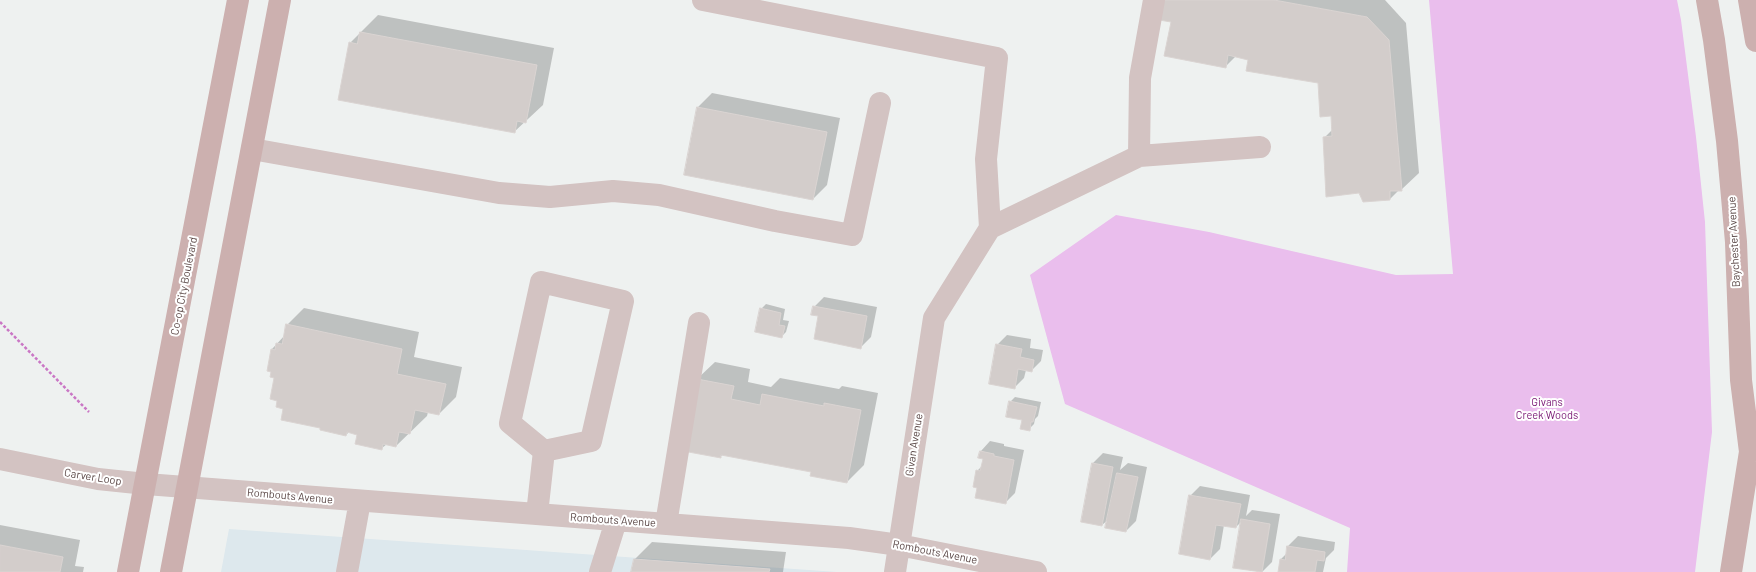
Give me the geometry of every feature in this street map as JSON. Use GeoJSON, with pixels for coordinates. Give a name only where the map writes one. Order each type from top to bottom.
{"type":"FeatureCollection","features":[{"type":"Feature","properties":{"kind":"main road","name":"Co-op City Boulevard"},"geometry":{"type":"LineString","coordinates":[[128,572],[238,0]]}},
{"type":"Feature","properties":{"kind":"main road"},"geometry":{"type":"LineString","coordinates":[[171,572],[280,0]]}},
{"type":"Feature","properties":{"kind":"main road","name":"Baychester Avenue"},"geometry":{"type":"LineString","coordinates":[[1707,0],[1728,141],[1736,242],[1741,380],[1750,452]]}},
{"type":"Feature","properties":{"kind":"main road"},"geometry":{"type":"LineString","coordinates":[[1749,0],[1756,41]]}},
{"type":"Feature","properties":{"kind":"main road"},"geometry":{"type":"LineString","coordinates":[[1731,572],[1756,419]]}},
{"type":"Feature","properties":{"kind":"street"},"geometry":{"type":"LineString","coordinates":[[703,0],[997,58],[986,159],[990,228],[1139,156],[1260,147]]}},
{"type":"Feature","properties":{"kind":"street"},"geometry":{"type":"LineString","coordinates":[[1139,156],[1140,78],[1154,0]]}},
{"type":"Feature","properties":{"kind":"street"},"geometry":{"type":"LineString","coordinates":[[252,149],[499,193],[550,197],[613,192],[659,195],[775,221],[852,235],[880,103]]}},
{"type":"Feature","properties":{"kind":"street","name":"Givan Avenue"},"geometry":{"type":"LineString","coordinates":[[895,572],[934,318],[990,228]]}},
{"type":"Feature","properties":{"kind":"street"},"geometry":{"type":"LineString","coordinates":[[541,282],[622,301],[591,441],[544,452],[510,423],[541,282]]}},
{"type":"Feature","properties":{"kind":"street"},"geometry":{"type":"LineString","coordinates":[[666,524],[699,323]]}},
{"type":"Feature","properties":{"kind":"street"},"geometry":{"type":"LineString","coordinates":[[537,514],[544,452]]}},
{"type":"Feature","properties":{"kind":"street","name":"Carver Loop"},"geometry":{"type":"LineString","coordinates":[[0,459],[98,479],[188,487]]}},
{"type":"Feature","properties":{"kind":"street","name":"Rombouts Avenue"},"geometry":{"type":"LineString","coordinates":[[188,487],[849,538],[899,545],[1036,572]]}},
{"type":"Feature","properties":{"kind":"street"},"geometry":{"type":"LineString","coordinates":[[347,572],[360,501]]}},
{"type":"Feature","properties":{"kind":"street"},"geometry":{"type":"LineString","coordinates":[[600,572],[616,521]]}},
{"type":"Feature","properties":{"kind":"path"},"geometry":{"type":"LineString","coordinates":[[0,322],[89,412]]}},
{"type":"Feature","properties":{"kind":"shaded area"},"geometry":{"type":"Polygon","coordinates":[[[229,529],[837,572],[221,572],[229,529]]]}},
{"type":"Feature","properties":{"kind":"green space","name":"Givans Creek Woods"},"geometry":{"type":"Polygon","coordinates":[[[1429,0],[1677,0],[1681,20],[1696,137],[1705,222],[1712,432],[1695,572],[1347,572],[1350,528],[1065,404],[1030,275],[1116,215],[1209,232],[1396,275],[1453,274],[1429,0]]]}},
{"type":"Feature","properties":{"kind":"building"},"geometry":{"type":"Polygon","coordinates":[[[1164,0],[1274,0],[1367,17],[1389,40],[1402,191],[1390,191],[1390,200],[1363,202],[1359,193],[1326,197],[1323,137],[1332,136],[1331,116],[1320,117],[1318,83],[1246,71],[1248,60],[1228,55],[1226,68],[1164,56],[1171,22],[1159,20],[1164,0]]]}},
{"type":"Feature","properties":{"kind":"building"},"geometry":{"type":"Polygon","coordinates":[[[360,32],[537,65],[526,123],[517,121],[515,133],[338,100],[349,42],[357,44],[360,32]]]}},
{"type":"Feature","properties":{"kind":"building"},"geometry":{"type":"Polygon","coordinates":[[[697,107],[827,132],[813,200],[684,175],[697,107]]]}},
{"type":"Feature","properties":{"kind":"building"},"geometry":{"type":"Polygon","coordinates":[[[813,306],[867,316],[861,349],[814,339],[818,316],[811,315],[813,306]]]}},
{"type":"Feature","properties":{"kind":"building"},"geometry":{"type":"Polygon","coordinates":[[[760,308],[781,313],[779,325],[785,326],[782,338],[755,332],[760,308]]]}},
{"type":"Feature","properties":{"kind":"building"},"geometry":{"type":"Polygon","coordinates":[[[286,324],[402,349],[397,374],[446,384],[439,415],[415,410],[410,434],[399,432],[396,447],[383,444],[382,450],[355,444],[357,435],[347,432],[346,436],[320,430],[320,428],[281,420],[283,409],[276,407],[277,401],[270,399],[274,378],[270,377],[271,372],[267,371],[271,349],[275,350],[276,343],[282,344],[286,324]]]}},
{"type":"Feature","properties":{"kind":"building"},"geometry":{"type":"Polygon","coordinates":[[[996,344],[1022,349],[1020,357],[1034,360],[1032,372],[1018,369],[1015,389],[989,384],[996,344]]]}},
{"type":"Feature","properties":{"kind":"building"},"geometry":{"type":"Polygon","coordinates":[[[697,379],[734,386],[731,399],[760,405],[762,394],[824,406],[824,403],[861,410],[847,483],[810,476],[811,472],[721,455],[721,458],[683,451],[697,379]]]}},
{"type":"Feature","properties":{"kind":"building"},"geometry":{"type":"Polygon","coordinates":[[[1009,401],[1037,407],[1033,422],[1031,422],[1030,431],[1020,429],[1022,420],[1006,417],[1009,401]]]}},
{"type":"Feature","properties":{"kind":"building"},"geometry":{"type":"Polygon","coordinates":[[[980,451],[994,454],[994,456],[1014,460],[1006,504],[975,498],[977,488],[973,487],[976,470],[980,471],[983,459],[978,458],[980,451]]]}},
{"type":"Feature","properties":{"kind":"building"},"geometry":{"type":"Polygon","coordinates":[[[1092,463],[1113,467],[1102,526],[1081,522],[1092,463]]]}},
{"type":"Feature","properties":{"kind":"building"},"geometry":{"type":"Polygon","coordinates":[[[1117,473],[1138,477],[1126,532],[1105,528],[1117,473]]]}},
{"type":"Feature","properties":{"kind":"building"},"geometry":{"type":"Polygon","coordinates":[[[1189,495],[1241,504],[1236,528],[1216,525],[1210,560],[1179,554],[1189,495]]]}},
{"type":"Feature","properties":{"kind":"building"},"geometry":{"type":"Polygon","coordinates":[[[1241,519],[1270,524],[1262,572],[1233,568],[1241,519]]]}},
{"type":"Feature","properties":{"kind":"building"},"geometry":{"type":"Polygon","coordinates":[[[0,545],[63,557],[60,572],[0,572],[0,545]]]}},
{"type":"Feature","properties":{"kind":"building"},"geometry":{"type":"Polygon","coordinates":[[[1287,546],[1325,552],[1324,561],[1317,560],[1315,572],[1278,572],[1280,559],[1285,560],[1287,546]]]}},
{"type":"Feature","properties":{"kind":"building"},"geometry":{"type":"Polygon","coordinates":[[[634,559],[770,569],[769,572],[631,572],[634,559]]]}}]}
